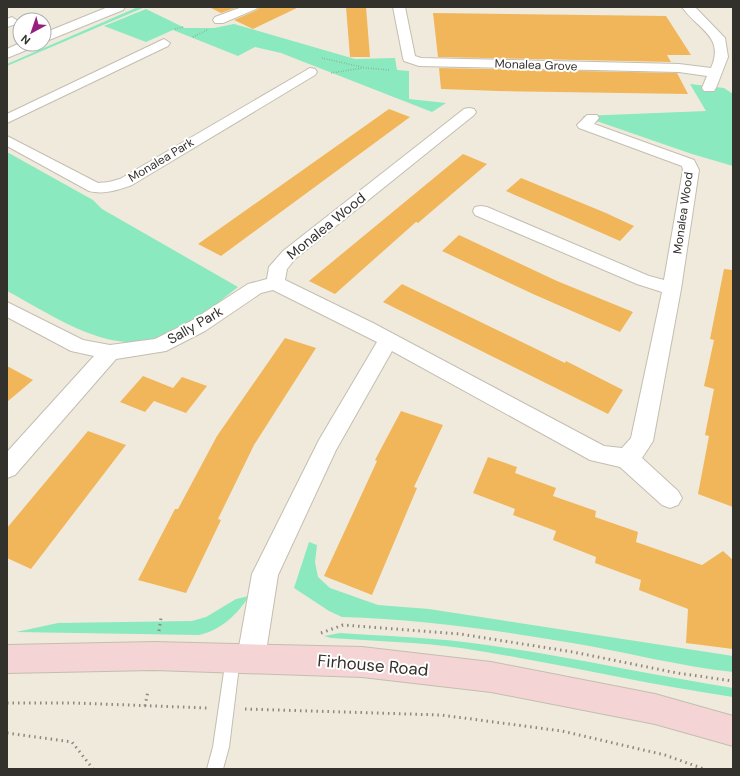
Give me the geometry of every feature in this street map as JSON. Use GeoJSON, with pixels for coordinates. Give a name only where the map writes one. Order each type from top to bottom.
{"type":"FeatureCollection","features":[{"type":"Feature","properties":{"kind":"main road","name":"Firhouse Road"},"geometry":{"type":"LineString","coordinates":[[7,659],[154,656],[362,662],[492,677],[655,709],[733,730]]}},
{"type":"Feature","properties":{"kind":"street"},"geometry":{"type":"LineString","coordinates":[[52,35],[119,7]]}},
{"type":"Feature","properties":{"kind":"street"},"geometry":{"type":"LineString","coordinates":[[219,20],[252,7]]}},
{"type":"Feature","properties":{"kind":"street","name":"Monalea Grove"},"geometry":{"type":"LineString","coordinates":[[399,7],[409,58],[419,62],[679,68],[716,73]]}},
{"type":"Feature","properties":{"kind":"street"},"geometry":{"type":"LineString","coordinates":[[688,7],[719,38],[722,57],[709,88]]}},
{"type":"Feature","properties":{"kind":"street"},"geometry":{"type":"LineString","coordinates":[[7,119],[164,43]]}},
{"type":"Feature","properties":{"kind":"street","name":"Monalea Park"},"geometry":{"type":"LineString","coordinates":[[7,140],[95,188],[111,187],[126,182],[310,72]]}},
{"type":"Feature","properties":{"kind":"street","name":"Monalea Wood"},"geometry":{"type":"LineString","coordinates":[[275,282],[278,267],[289,254],[469,112]]}},
{"type":"Feature","properties":{"kind":"street","name":"Monalea Wood"},"geometry":{"type":"LineString","coordinates":[[592,118],[584,125],[689,163],[691,170],[672,289],[642,441],[635,451],[626,458]]}},
{"type":"Feature","properties":{"kind":"street"},"geometry":{"type":"LineString","coordinates":[[481,211],[643,280],[672,289]]}},
{"type":"Feature","properties":{"kind":"street"},"geometry":{"type":"LineString","coordinates":[[275,282],[388,340],[598,453],[611,457],[626,458],[670,498]]}},
{"type":"Feature","properties":{"kind":"street","name":"Sally Park"},"geometry":{"type":"LineString","coordinates":[[7,309],[78,346],[110,352],[159,346],[198,326],[255,288],[275,282]]}},
{"type":"Feature","properties":{"kind":"street"},"geometry":{"type":"LineString","coordinates":[[242,658],[265,574],[327,446],[388,340]]}},
{"type":"Feature","properties":{"kind":"street"},"geometry":{"type":"LineString","coordinates":[[7,468],[110,352]]}},
{"type":"Feature","properties":{"kind":"lane"},"geometry":{"type":"LineString","coordinates":[[215,769],[221,747],[226,708],[242,658]]}},
{"type":"Feature","properties":{"kind":"path"},"geometry":{"type":"LineString","coordinates":[[175,29],[183,27]]}},
{"type":"Feature","properties":{"kind":"path"},"geometry":{"type":"LineString","coordinates":[[193,37],[210,29]]}},
{"type":"Feature","properties":{"kind":"path"},"geometry":{"type":"LineString","coordinates":[[319,58],[366,68],[390,70]]}},
{"type":"Feature","properties":{"kind":"path"},"geometry":{"type":"LineString","coordinates":[[331,73],[366,68]]}},
{"type":"Feature","properties":{"kind":"path"},"geometry":{"type":"LineString","coordinates":[[158,634],[161,618]]}},
{"type":"Feature","properties":{"kind":"path"},"geometry":{"type":"LineString","coordinates":[[343,625],[460,634],[573,652],[677,673],[733,681]]}},
{"type":"Feature","properties":{"kind":"path"},"geometry":{"type":"LineString","coordinates":[[145,706],[148,691]]}},
{"type":"Feature","properties":{"kind":"path"},"geometry":{"type":"LineString","coordinates":[[7,702],[441,715],[562,731],[665,755],[704,769]]}},
{"type":"Feature","properties":{"kind":"path"},"geometry":{"type":"LineString","coordinates":[[7,733],[72,742],[94,769]]}},
{"type":"Feature","properties":{"kind":"green space"},"geometry":{"type":"Polygon","coordinates":[[[138,7],[145,7],[52,47],[52,44],[138,7]]]}},
{"type":"Feature","properties":{"kind":"green space"},"geometry":{"type":"Polygon","coordinates":[[[146,9],[185,28],[214,28],[234,24],[355,59],[395,58],[397,70],[409,71],[409,99],[446,103],[432,112],[281,53],[255,47],[238,56],[173,30],[146,42],[104,26],[146,9]]]}},
{"type":"Feature","properties":{"kind":"green space"},"geometry":{"type":"Polygon","coordinates":[[[35,52],[40,52],[7,66],[7,64],[35,52]]]}},
{"type":"Feature","properties":{"kind":"green space"},"geometry":{"type":"Polygon","coordinates":[[[690,84],[724,88],[733,94],[733,166],[692,154],[582,116],[706,111],[690,84]]]}},
{"type":"Feature","properties":{"kind":"green space"},"geometry":{"type":"Polygon","coordinates":[[[7,152],[93,200],[102,209],[238,287],[202,316],[173,334],[142,342],[121,342],[82,330],[62,321],[7,291],[7,152]]]}},
{"type":"Feature","properties":{"kind":"green space"},"geometry":{"type":"Polygon","coordinates":[[[309,542],[317,545],[315,562],[318,577],[330,588],[378,605],[429,609],[733,656],[733,672],[515,634],[400,620],[342,617],[329,611],[294,588],[309,542]]]}},
{"type":"Feature","properties":{"kind":"green space"},"geometry":{"type":"Polygon","coordinates":[[[249,596],[228,621],[207,633],[199,635],[16,632],[58,623],[192,621],[206,617],[236,599],[249,596]]]}},
{"type":"Feature","properties":{"kind":"green space"},"geometry":{"type":"Polygon","coordinates":[[[340,633],[449,640],[531,652],[733,688],[733,697],[665,686],[461,648],[412,643],[331,638],[324,636],[340,633]]]}},
{"type":"Feature","properties":{"kind":"building"},"geometry":{"type":"Polygon","coordinates":[[[209,7],[238,7],[221,13],[209,7]]]}},
{"type":"Feature","properties":{"kind":"building"},"geometry":{"type":"Polygon","coordinates":[[[260,7],[299,7],[253,29],[234,20],[257,10],[260,7]]]}},
{"type":"Feature","properties":{"kind":"building"},"geometry":{"type":"Polygon","coordinates":[[[346,7],[366,7],[370,57],[350,57],[346,7]]]}},
{"type":"Feature","properties":{"kind":"building"},"geometry":{"type":"Polygon","coordinates":[[[433,13],[666,16],[691,55],[667,55],[671,62],[438,57],[433,13]]]}},
{"type":"Feature","properties":{"kind":"building"},"geometry":{"type":"Polygon","coordinates":[[[439,68],[677,73],[688,94],[441,89],[439,68]]]}},
{"type":"Feature","properties":{"kind":"building"},"geometry":{"type":"Polygon","coordinates":[[[389,109],[410,117],[221,256],[198,244],[389,109]]]}},
{"type":"Feature","properties":{"kind":"building"},"geometry":{"type":"Polygon","coordinates":[[[463,154],[487,164],[418,223],[416,222],[335,294],[309,281],[463,154]]]}},
{"type":"Feature","properties":{"kind":"building"},"geometry":{"type":"Polygon","coordinates":[[[521,178],[634,226],[620,241],[506,191],[521,178]]]}},
{"type":"Feature","properties":{"kind":"building"},"geometry":{"type":"Polygon","coordinates":[[[459,235],[557,281],[633,312],[620,332],[533,294],[442,251],[459,235]]]}},
{"type":"Feature","properties":{"kind":"building"},"geometry":{"type":"Polygon","coordinates":[[[724,269],[733,270],[733,507],[698,494],[709,436],[705,435],[714,389],[704,386],[714,340],[710,339],[724,269]]]}},
{"type":"Feature","properties":{"kind":"building"},"geometry":{"type":"Polygon","coordinates":[[[402,284],[565,363],[566,361],[623,390],[608,414],[383,302],[402,284]]]}},
{"type":"Feature","properties":{"kind":"building"},"geometry":{"type":"Polygon","coordinates":[[[285,338],[316,348],[254,445],[218,519],[221,520],[186,593],[138,580],[175,509],[178,509],[217,436],[285,338]]]}},
{"type":"Feature","properties":{"kind":"building"},"geometry":{"type":"Polygon","coordinates":[[[7,366],[33,380],[7,402],[7,366]]]}},
{"type":"Feature","properties":{"kind":"building"},"geometry":{"type":"Polygon","coordinates":[[[143,376],[173,388],[182,377],[207,386],[186,413],[154,401],[145,412],[120,402],[143,376]]]}},
{"type":"Feature","properties":{"kind":"building"},"geometry":{"type":"Polygon","coordinates":[[[401,411],[443,425],[414,487],[417,488],[372,595],[324,576],[377,461],[375,460],[401,411]]]}},
{"type":"Feature","properties":{"kind":"building"},"geometry":{"type":"Polygon","coordinates":[[[88,431],[126,445],[31,569],[7,558],[7,528],[88,431]]]}},
{"type":"Feature","properties":{"kind":"building"},"geometry":{"type":"Polygon","coordinates":[[[488,457],[517,467],[515,473],[556,488],[553,496],[596,511],[595,517],[638,532],[636,542],[702,565],[723,551],[733,560],[733,649],[686,643],[688,609],[639,590],[641,580],[595,563],[596,557],[553,540],[556,531],[513,515],[515,509],[473,493],[488,457]]]}}]}
